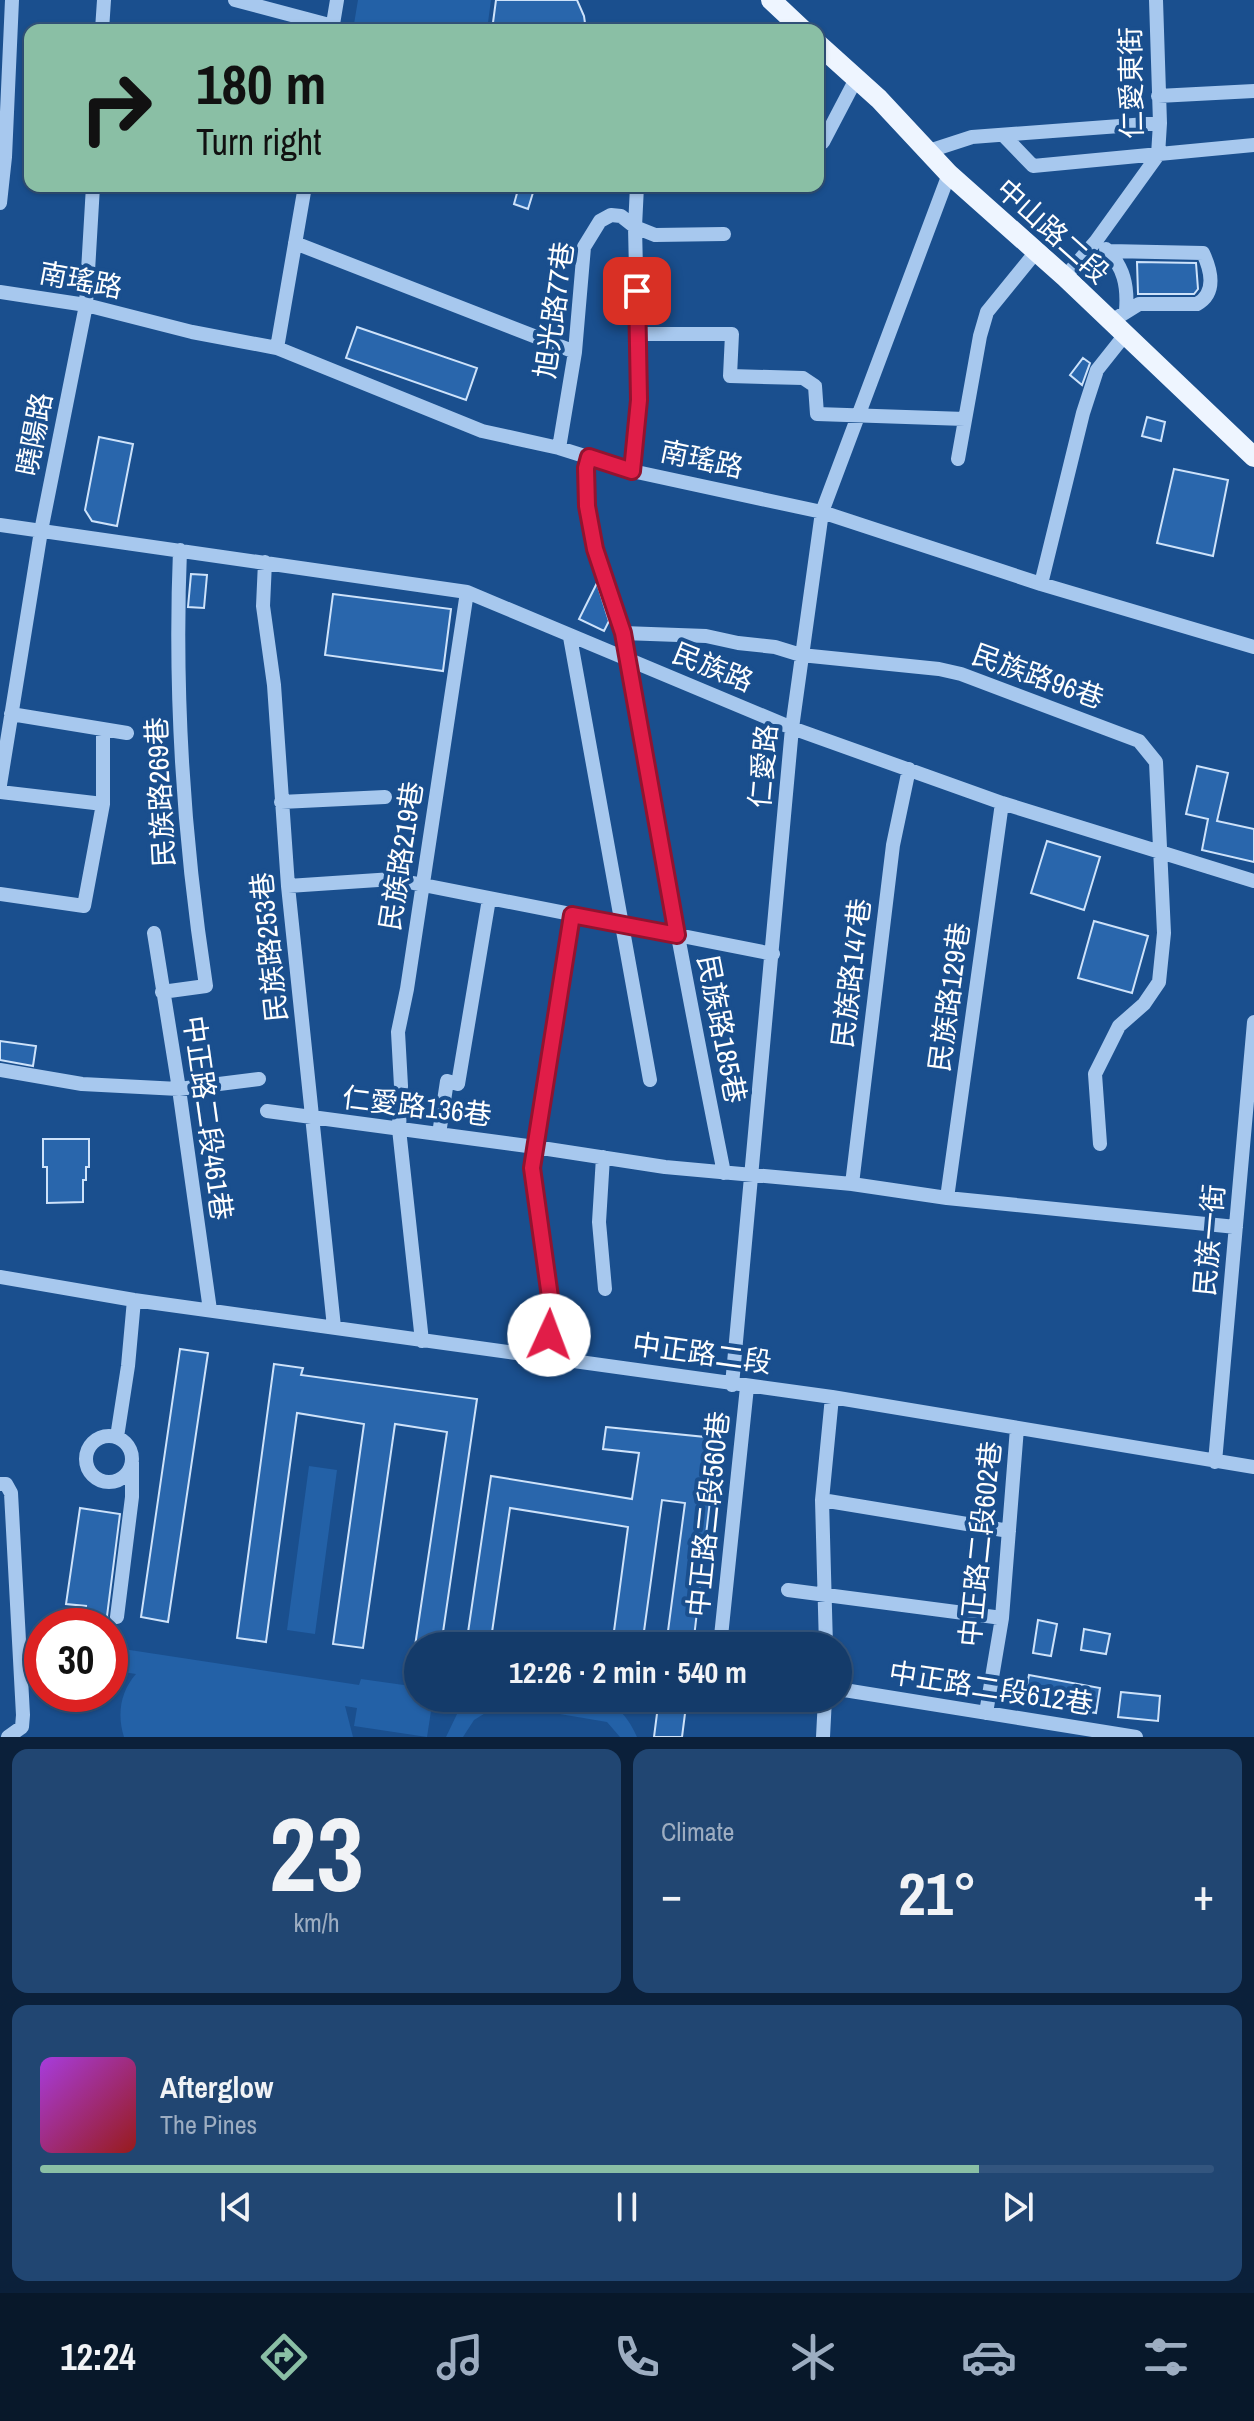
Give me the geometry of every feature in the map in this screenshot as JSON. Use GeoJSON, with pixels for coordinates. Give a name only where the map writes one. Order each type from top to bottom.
{"type":"FeatureCollection","features":[{"type":"Feature","properties":{"kind":"main road"},"geometry":{"type":"LineString","coordinates":[[771,0],[797,24]]}},
{"type":"Feature","properties":{"kind":"main road","name":"中山路二段"},"geometry":{"type":"LineString","coordinates":[[827,62],[856,79],[912,126],[949,174],[1035,253],[1120,323],[1254,457]]}},
{"type":"Feature","properties":{"kind":"street"},"geometry":{"type":"LineString","coordinates":[[0,203],[12,0]]}},
{"type":"Feature","properties":{"kind":"street"},"geometry":{"type":"LineString","coordinates":[[102,24],[104,0]]}},
{"type":"Feature","properties":{"kind":"street"},"geometry":{"type":"LineString","coordinates":[[235,0],[318,24]]}},
{"type":"Feature","properties":{"kind":"street"},"geometry":{"type":"LineString","coordinates":[[333,24],[337,0]]}},
{"type":"Feature","properties":{"kind":"street","name":"仁愛東街"},"geometry":{"type":"LineString","coordinates":[[1065,277],[1096,241],[1158,155],[1160,123],[1156,0]]}},
{"type":"Feature","properties":{"kind":"street"},"geometry":{"type":"LineString","coordinates":[[824,140],[856,79]]}},
{"type":"Feature","properties":{"kind":"street"},"geometry":{"type":"LineString","coordinates":[[1158,96],[1254,91]]}},
{"type":"Feature","properties":{"kind":"street"},"geometry":{"type":"LineString","coordinates":[[929,151],[972,137],[1160,123]]}},
{"type":"Feature","properties":{"kind":"street"},"geometry":{"type":"LineString","coordinates":[[1003,135],[1033,166],[1254,145]]}},
{"type":"Feature","properties":{"kind":"street","name":"仁愛路"},"geometry":{"type":"LineString","coordinates":[[740,1386],[751,1174],[792,728],[822,512],[949,174]]}},
{"type":"Feature","properties":{"kind":"street","name":"曉陽路"},"geometry":{"type":"LineString","coordinates":[[0,785],[41,531],[86,305],[93,192]]}},
{"type":"Feature","properties":{"kind":"street"},"geometry":{"type":"LineString","coordinates":[[277,348],[304,192]]}},
{"type":"Feature","properties":{"kind":"street"},"geometry":{"type":"LineString","coordinates":[[632,471],[639,400],[637,192]]}},
{"type":"Feature","properties":{"kind":"street","name":"旭光路77巷"},"geometry":{"type":"LineString","coordinates":[[559,448],[575,352],[584,247],[600,221],[611,215],[621,216],[635,227]]}},
{"type":"Feature","properties":{"kind":"street"},"geometry":{"type":"LineString","coordinates":[[635,227],[655,235],[724,234]]}},
{"type":"Feature","properties":{"kind":"street"},"geometry":{"type":"LineString","coordinates":[[1041,584],[1079,428],[1097,370],[1120,323],[1128,287],[1109,251],[1096,241]]}},
{"type":"Feature","properties":{"kind":"street"},"geometry":{"type":"LineString","coordinates":[[295,243],[575,352]]}},
{"type":"Feature","properties":{"kind":"street"},"geometry":{"type":"LineString","coordinates":[[1109,251],[1196,251],[1203,253],[1210,266],[1211,287],[1203,302],[1139,304],[1120,323]]}},
{"type":"Feature","properties":{"kind":"street"},"geometry":{"type":"LineString","coordinates":[[958,459],[987,312],[1035,253]]}},
{"type":"Feature","properties":{"kind":"street","name":"南瑤路"},"geometry":{"type":"LineString","coordinates":[[0,292],[86,305],[192,332],[277,348],[482,431],[559,448],[632,471],[822,512],[1041,584],[1254,647]]}},
{"type":"Feature","properties":{"kind":"street"},"geometry":{"type":"LineString","coordinates":[[637,334],[732,334],[730,376],[803,378],[815,386],[817,414],[965,419]]}},
{"type":"Feature","properties":{"kind":"street","name":"民族路185巷"},"geometry":{"type":"LineString","coordinates":[[589,457],[586,468],[587,506],[595,549],[623,633],[677,935],[724,1173]]}},
{"type":"Feature","properties":{"kind":"street","name":"民族路"},"geometry":{"type":"LineString","coordinates":[[0,525],[467,592],[792,728],[1002,803],[1254,881]]}},
{"type":"Feature","properties":{"kind":"street","name":"民族路269巷"},"geometry":{"type":"LineString","coordinates":[[162,992],[206,986],[192,894],[176,641],[180,550]]}},
{"type":"Feature","properties":{"kind":"street","name":"民族路253巷"},"geometry":{"type":"LineString","coordinates":[[265,562],[263,606],[274,685],[288,886],[334,1327]]}},
{"type":"Feature","properties":{"kind":"street","name":"民族路219巷"},"geometry":{"type":"LineString","coordinates":[[422,1341],[399,1129],[401,1086],[398,1032],[467,592]]}},
{"type":"Feature","properties":{"kind":"street","name":"民族路96巷"},"geometry":{"type":"LineString","coordinates":[[623,633],[706,636],[775,647],[801,655],[950,671],[1139,741],[1156,762],[1164,933],[1159,982],[1144,1004],[1119,1026],[1095,1074],[1100,1144]]}},
{"type":"Feature","properties":{"kind":"street"},"geometry":{"type":"LineString","coordinates":[[570,637],[650,1080]]}},
{"type":"Feature","properties":{"kind":"street"},"geometry":{"type":"LineString","coordinates":[[11,714],[127,733]]}},
{"type":"Feature","properties":{"kind":"street"},"geometry":{"type":"LineString","coordinates":[[0,894],[84,906],[103,804],[103,729]]}},
{"type":"Feature","properties":{"kind":"street","name":"民族路147巷"},"geometry":{"type":"LineString","coordinates":[[852,1184],[893,845],[909,769]]}},
{"type":"Feature","properties":{"kind":"street"},"geometry":{"type":"LineString","coordinates":[[0,792],[103,804]]}},
{"type":"Feature","properties":{"kind":"street"},"geometry":{"type":"LineString","coordinates":[[281,802],[385,797]]}},
{"type":"Feature","properties":{"kind":"street","name":"民族路129巷"},"geometry":{"type":"LineString","coordinates":[[947,1198],[1002,803]]}},
{"type":"Feature","properties":{"kind":"street"},"geometry":{"type":"LineString","coordinates":[[288,886],[393,879],[773,954]]}},
{"type":"Feature","properties":{"kind":"street"},"geometry":{"type":"LineString","coordinates":[[439,1134],[447,1081],[458,1084],[489,899]]}},
{"type":"Feature","properties":{"kind":"street"},"geometry":{"type":"LineString","coordinates":[[545,1357],[550,1297],[532,1168],[572,915]]}},
{"type":"Feature","properties":{"kind":"street","name":"中正路二段461巷"},"geometry":{"type":"LineString","coordinates":[[154,933],[210,1310]]}},
{"type":"Feature","properties":{"kind":"street","name":"民族一街"},"geometry":{"type":"LineString","coordinates":[[1215,1462],[1254,1022]]}},
{"type":"Feature","properties":{"kind":"street"},"geometry":{"type":"LineString","coordinates":[[0,1070],[82,1084],[179,1089],[259,1079]]}},
{"type":"Feature","properties":{"kind":"street","name":"仁愛路136巷"},"geometry":{"type":"LineString","coordinates":[[267,1111],[665,1167],[852,1184],[947,1198],[1236,1227]]}},
{"type":"Feature","properties":{"kind":"street"},"geometry":{"type":"LineString","coordinates":[[603,1157],[599,1222],[605,1289]]}},
{"type":"Feature","properties":{"kind":"street","name":"中正路二段"},"geometry":{"type":"LineString","coordinates":[[0,1277],[134,1300],[832,1397],[1254,1467]]}},
{"type":"Feature","properties":{"kind":"street"},"geometry":{"type":"LineString","coordinates":[[117,1437],[134,1300]]}},
{"type":"Feature","properties":{"kind":"street","name":"中正路二段560巷"},"geometry":{"type":"LineString","coordinates":[[721,1632],[740,1386]]}},
{"type":"Feature","properties":{"kind":"street"},"geometry":{"type":"LineString","coordinates":[[826,1632],[822,1500],[832,1397]]}},
{"type":"Feature","properties":{"kind":"street","name":"中正路二段602巷"},"geometry":{"type":"LineString","coordinates":[[986,1713],[1002,1618],[1017,1428]]}},
{"type":"Feature","properties":{"kind":"street"},"geometry":{"type":"LineString","coordinates":[[118,1608],[132,1497],[132,1462],[127,1444],[117,1437],[102,1437],[91,1445],[86,1458],[89,1472],[100,1481],[114,1482],[126,1475],[132,1462]]}},
{"type":"Feature","properties":{"kind":"street"},"geometry":{"type":"LineString","coordinates":[[0,1484],[6,1484],[11,1493],[23,1715],[22,1727],[8,1737]]}},
{"type":"Feature","properties":{"kind":"street"},"geometry":{"type":"LineString","coordinates":[[822,1500],[1009,1531]]}},
{"type":"Feature","properties":{"kind":"street"},"geometry":{"type":"LineString","coordinates":[[788,1590],[1002,1618]]}},
{"type":"Feature","properties":{"kind":"street","name":"中正路二段612巷"},"geometry":{"type":"LineString","coordinates":[[852,1691],[1094,1734],[1136,1737]]}},
{"type":"Feature","properties":{"kind":"street"},"geometry":{"type":"LineString","coordinates":[[823,1737],[824,1712]]}},
{"type":"Feature","properties":{"kind":"shaded area"},"geometry":{"type":"Polygon","coordinates":[[[358,0],[491,0],[488,24],[354,24],[358,0]]]}},
{"type":"Feature","properties":{"kind":"shaded area"},"geometry":{"type":"Polygon","coordinates":[[[309,1466],[337,1470],[315,1634],[287,1630],[309,1466]]]}},
{"type":"Feature","properties":{"kind":"shaded area"},"geometry":{"type":"Polygon","coordinates":[[[128,1650],[359,1685],[361,1679],[404,1685],[404,1712],[431,1712],[427,1737],[354,1726],[357,1708],[345,1706],[353,1737],[124,1737],[121,1712],[128,1712],[128,1685],[136,1674],[128,1673],[128,1650]]]}},
{"type":"Feature","properties":{"kind":"shaded area"},"geometry":{"type":"Polygon","coordinates":[[[458,1712],[487,1712],[474,1720],[463,1737],[446,1737],[458,1712]]]}},
{"type":"Feature","properties":{"kind":"shaded area"},"geometry":{"type":"Polygon","coordinates":[[[548,1712],[621,1712],[637,1737],[620,1737],[607,1722],[548,1712]]]}},
{"type":"Feature","properties":{"kind":"building"},"geometry":{"type":"Polygon","coordinates":[[[496,0],[577,0],[585,24],[493,24],[496,0]]]}},
{"type":"Feature","properties":{"kind":"building"},"geometry":{"type":"Polygon","coordinates":[[[517,192],[533,192],[528,209],[514,204],[517,192]]]}},
{"type":"Feature","properties":{"kind":"building"},"geometry":{"type":"Polygon","coordinates":[[[1137,262],[1196,263],[1198,289],[1194,294],[1138,294],[1137,262]]]}},
{"type":"Feature","properties":{"kind":"building"},"geometry":{"type":"Polygon","coordinates":[[[357,327],[477,368],[466,400],[346,358],[357,327]]]}},
{"type":"Feature","properties":{"kind":"building"},"geometry":{"type":"Polygon","coordinates":[[[1083,358],[1090,363],[1082,385],[1070,375],[1083,358]]]}},
{"type":"Feature","properties":{"kind":"building"},"geometry":{"type":"Polygon","coordinates":[[[1147,417],[1165,422],[1161,441],[1142,436],[1147,417]]]}},
{"type":"Feature","properties":{"kind":"building"},"geometry":{"type":"Polygon","coordinates":[[[99,437],[133,444],[117,526],[92,521],[85,510],[99,437]]]}},
{"type":"Feature","properties":{"kind":"building"},"geometry":{"type":"Polygon","coordinates":[[[1174,469],[1228,480],[1213,556],[1157,543],[1174,469]]]}},
{"type":"Feature","properties":{"kind":"building"},"geometry":{"type":"Polygon","coordinates":[[[191,574],[207,575],[204,608],[188,607],[191,574]]]}},
{"type":"Feature","properties":{"kind":"building"},"geometry":{"type":"Polygon","coordinates":[[[597,583],[609,621],[604,631],[579,619],[597,583]]]}},
{"type":"Feature","properties":{"kind":"building"},"geometry":{"type":"Polygon","coordinates":[[[333,594],[451,609],[443,671],[325,655],[333,594]]]}},
{"type":"Feature","properties":{"kind":"building"},"geometry":{"type":"Polygon","coordinates":[[[1197,766],[1228,773],[1217,821],[1254,829],[1254,862],[1202,850],[1208,819],[1186,814],[1197,766]]]}},
{"type":"Feature","properties":{"kind":"building"},"geometry":{"type":"Polygon","coordinates":[[[1047,841],[1100,857],[1084,910],[1031,893],[1047,841]]]}},
{"type":"Feature","properties":{"kind":"building"},"geometry":{"type":"Polygon","coordinates":[[[1094,921],[1148,936],[1132,993],[1078,978],[1094,921]]]}},
{"type":"Feature","properties":{"kind":"building"},"geometry":{"type":"Polygon","coordinates":[[[0,1041],[36,1046],[33,1066],[0,1060],[0,1041]]]}},
{"type":"Feature","properties":{"kind":"building"},"geometry":{"type":"Polygon","coordinates":[[[43,1139],[89,1139],[89,1167],[86,1167],[86,1180],[83,1180],[83,1202],[47,1203],[43,1139]]]}},
{"type":"Feature","properties":{"kind":"building"},"geometry":{"type":"Polygon","coordinates":[[[180,1349],[208,1353],[168,1622],[141,1617],[180,1349]]]}},
{"type":"Feature","properties":{"kind":"building"},"geometry":{"type":"Polygon","coordinates":[[[274,1364],[303,1368],[301,1375],[477,1399],[443,1632],[417,1632],[447,1432],[395,1424],[363,1648],[333,1644],[364,1424],[297,1413],[266,1642],[237,1638],[274,1364]]]}},
{"type":"Feature","properties":{"kind":"building"},"geometry":{"type":"Polygon","coordinates":[[[606,1427],[715,1438],[695,1632],[668,1632],[685,1503],[662,1500],[644,1632],[614,1632],[628,1527],[510,1508],[492,1632],[468,1632],[491,1476],[632,1499],[639,1453],[603,1449],[606,1427]]]}},
{"type":"Feature","properties":{"kind":"building"},"geometry":{"type":"Polygon","coordinates":[[[80,1508],[120,1514],[108,1608],[66,1604],[80,1508]]]}},
{"type":"Feature","properties":{"kind":"building"},"geometry":{"type":"Polygon","coordinates":[[[1038,1620],[1057,1624],[1051,1656],[1033,1653],[1038,1620]]]}},
{"type":"Feature","properties":{"kind":"building"},"geometry":{"type":"Polygon","coordinates":[[[1084,1629],[1110,1634],[1106,1654],[1081,1650],[1084,1629]]]}},
{"type":"Feature","properties":{"kind":"building"},"geometry":{"type":"Polygon","coordinates":[[[1029,1675],[1100,1688],[1096,1713],[1024,1700],[1029,1675]]]}},
{"type":"Feature","properties":{"kind":"building"},"geometry":{"type":"Polygon","coordinates":[[[1121,1692],[1160,1696],[1158,1721],[1118,1717],[1121,1692]]]}},
{"type":"Feature","properties":{"kind":"building"},"geometry":{"type":"Polygon","coordinates":[[[657,1712],[685,1712],[682,1737],[654,1737],[657,1712]]]}},
{"type":"Feature","properties":{"kind":"route"},"geometry":{"type":"LineString","coordinates":[[549,1335],[550,1297],[532,1168],[572,915],[677,935],[623,633],[595,549],[587,506],[586,468],[589,457],[632,471],[639,400],[637,291]]}}]}
